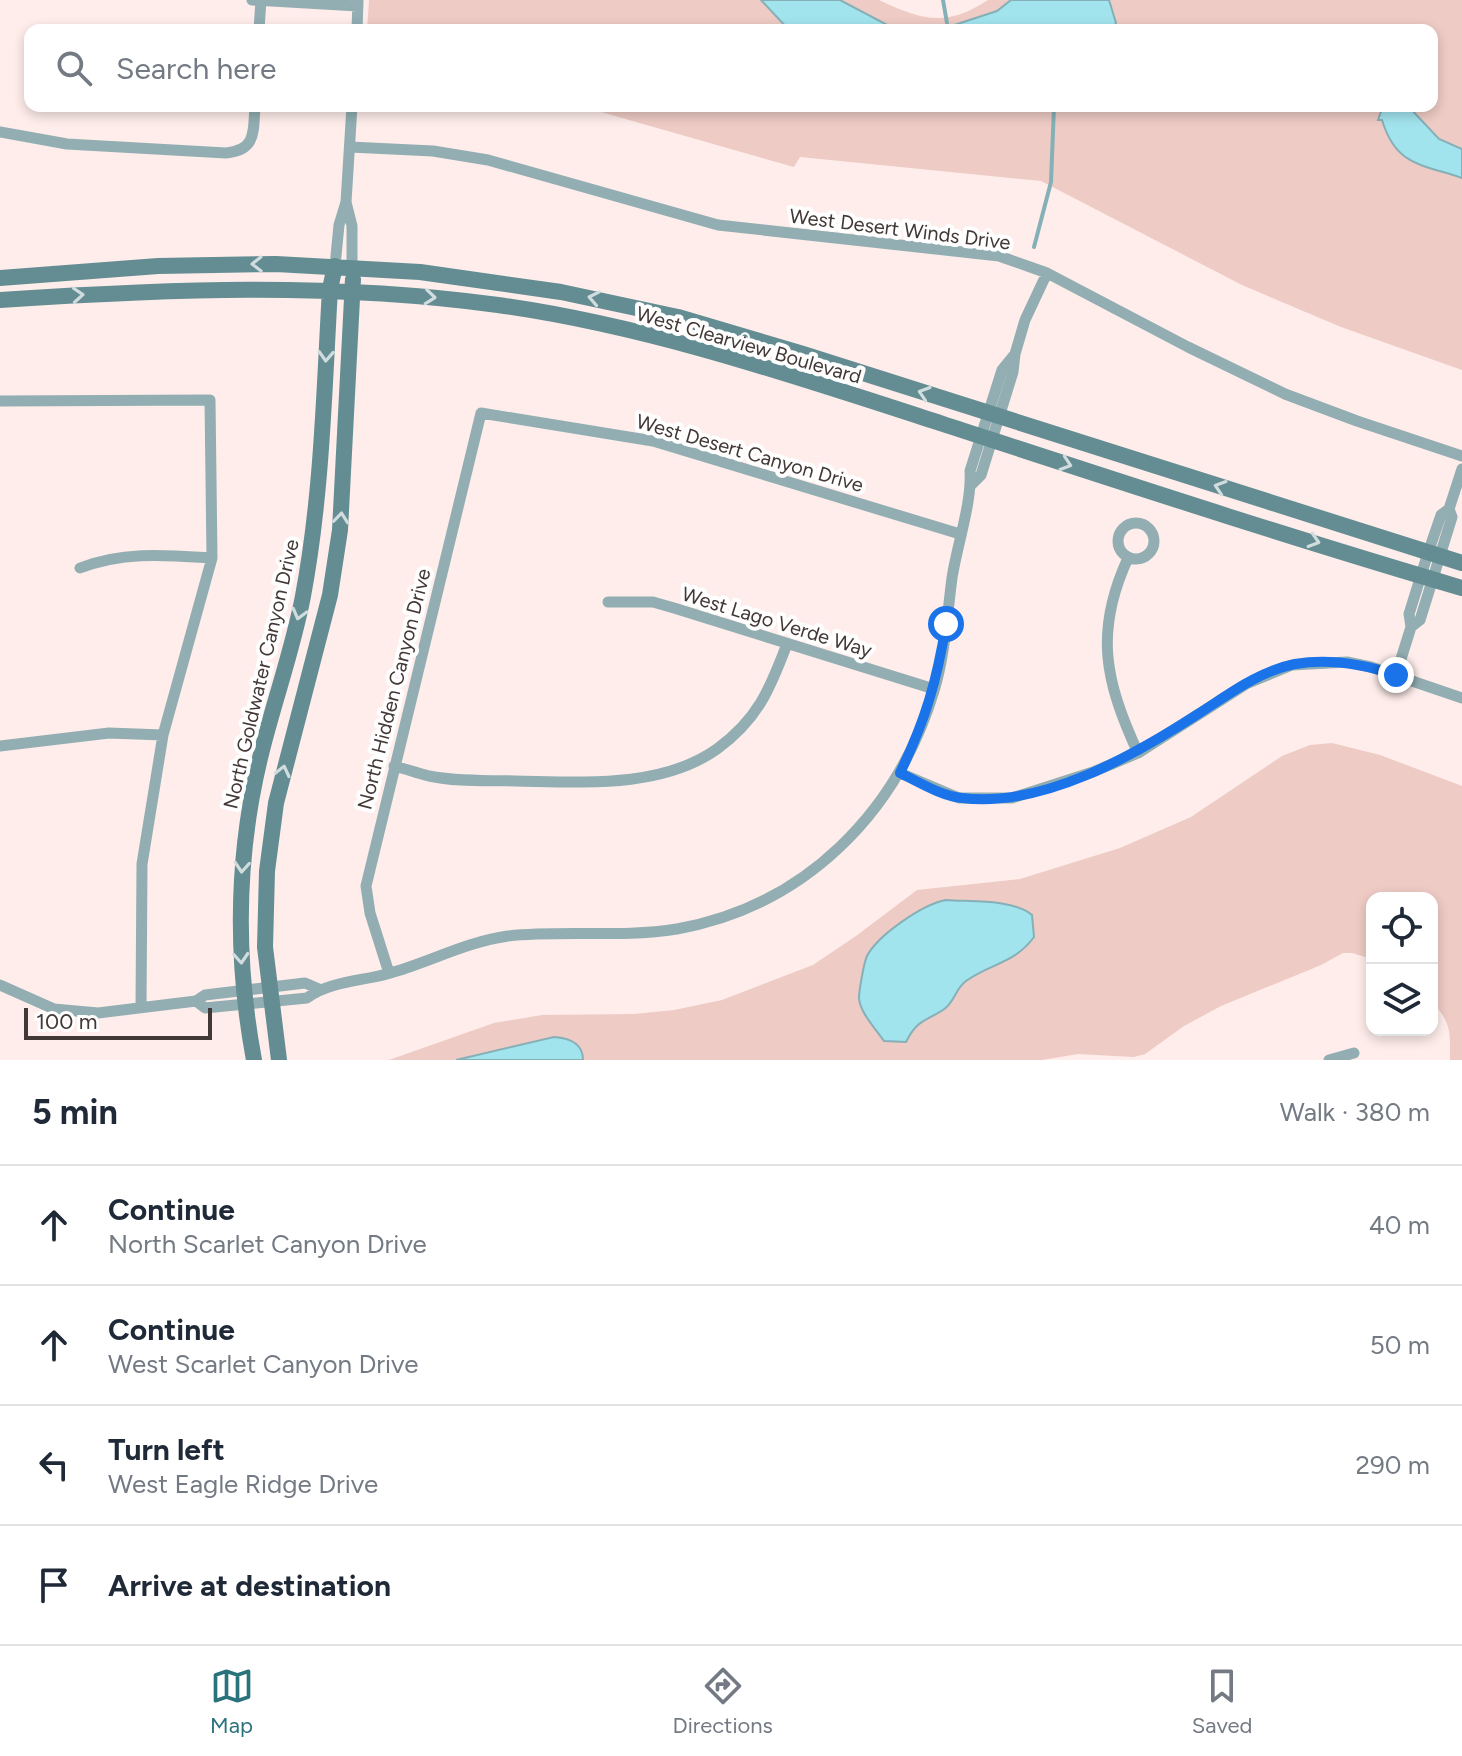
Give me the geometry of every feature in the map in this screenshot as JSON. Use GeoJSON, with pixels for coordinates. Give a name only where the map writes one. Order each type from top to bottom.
{"type":"FeatureCollection","features":[{"type":"Feature","properties":{"kind":"street"},"geometry":{"type":"LineString","coordinates":[[252,0],[358,3],[357,24]]}},
{"type":"Feature","properties":{"kind":"street"},"geometry":{"type":"LineString","coordinates":[[259,24],[261,0]]}},
{"type":"Feature","properties":{"kind":"street"},"geometry":{"type":"LineString","coordinates":[[0,132],[67,144],[226,153],[244,149],[251,142],[254,112]]}},
{"type":"Feature","properties":{"kind":"street","name":"North Goldwater Canyon Drive"},"geometry":{"type":"LineString","coordinates":[[279,1060],[257,996],[240,911],[244,841],[260,755],[302,600],[315,526],[330,289],[343,267],[352,226],[346,202],[352,112]]}},
{"type":"Feature","properties":{"kind":"street","name":"West Desert Winds Drive"},"geometry":{"type":"LineString","coordinates":[[350,147],[464,155],[718,225],[999,256],[1047,273],[1285,394],[1462,456]]}},
{"type":"Feature","properties":{"kind":"street","name":"West Clearview Boulevard"},"geometry":{"type":"LineString","coordinates":[[0,278],[158,266],[276,264],[343,267],[488,280],[636,307],[803,354],[1462,563]]}},
{"type":"Feature","properties":{"kind":"street","name":"North Goldwater Canyon Drive"},"geometry":{"type":"LineString","coordinates":[[254,1060],[269,847],[286,759],[327,607],[343,501],[352,290],[343,267]]}},
{"type":"Feature","properties":{"kind":"street"},"geometry":{"type":"LineString","coordinates":[[0,985],[54,1009],[98,1013],[196,1001],[205,1008],[257,996],[307,998],[319,989],[389,973],[507,936],[616,935],[677,929],[724,917],[782,890],[814,870],[847,842],[874,812],[900,773],[920,732],[934,689],[971,485],[970,471],[1013,372],[1025,320],[1047,273]]}},
{"type":"Feature","properties":{"kind":"street","name":"West Clearview Boulevard"},"geometry":{"type":"LineString","coordinates":[[0,300],[205,288],[330,289],[501,305],[619,329],[786,374],[1462,588]]}},
{"type":"Feature","properties":{"kind":"street"},"geometry":{"type":"LineString","coordinates":[[0,401],[210,400],[212,558],[163,735],[142,864],[141,1007]]}},
{"type":"Feature","properties":{"kind":"street","name":"West Desert Canyon Drive"},"geometry":{"type":"LineString","coordinates":[[481,413],[653,441],[960,534]]}},
{"type":"Feature","properties":{"kind":"street","name":"North Hidden Canyon Drive"},"geometry":{"type":"LineString","coordinates":[[389,973],[370,913],[366,886],[481,413]]}},
{"type":"Feature","properties":{"kind":"street"},"geometry":{"type":"LineString","coordinates":[[1396,675],[1411,627],[1420,620],[1427,578],[1452,517],[1449,509],[1462,469]]}},
{"type":"Feature","properties":{"kind":"street"},"geometry":{"type":"LineString","coordinates":[[80,568],[106,558],[163,555],[212,558]]}},
{"type":"Feature","properties":{"kind":"street"},"geometry":{"type":"LineString","coordinates":[[1128,558],[1114,588],[1108,613],[1107,648],[1109,677],[1122,718],[1138,753]]}},
{"type":"Feature","properties":{"kind":"street","name":"West Lago Verde Way"},"geometry":{"type":"LineString","coordinates":[[608,602],[653,602],[934,689]]}},
{"type":"Feature","properties":{"kind":"street"},"geometry":{"type":"LineString","coordinates":[[394,766],[461,780],[630,779],[677,770],[717,749],[747,722],[768,695],[787,644]]}},
{"type":"Feature","properties":{"kind":"street"},"geometry":{"type":"LineString","coordinates":[[900,773],[959,798],[1012,798],[1093,772],[1138,753],[1246,684],[1292,665],[1347,662],[1462,698]]}},
{"type":"Feature","properties":{"kind":"street"},"geometry":{"type":"LineString","coordinates":[[0,746],[109,733],[163,735]]}},
{"type":"Feature","properties":{"kind":"street"},"geometry":{"type":"LineString","coordinates":[[1329,1060],[1354,1053]]}},
{"type":"Feature","properties":{"kind":"shaded area"},"geometry":{"type":"Polygon","coordinates":[[[369,0],[879,0],[921,16],[946,18],[988,0],[1462,0],[1462,370],[1341,327],[1242,285],[1041,181],[800,157],[794,167],[601,112],[1438,112],[1438,24],[367,24],[369,0]]]}},
{"type":"Feature","properties":{"kind":"shaded area"},"geometry":{"type":"Polygon","coordinates":[[[1332,743],[1380,755],[1462,786],[1462,1060],[1450,1060],[1448,1029],[1438,1010],[1438,892],[1366,892],[1366,957],[1343,953],[1221,1006],[1184,1026],[1145,1054],[1134,1057],[1078,1054],[1042,1060],[389,1060],[494,1023],[542,1015],[634,1014],[674,1010],[722,1000],[813,965],[917,890],[1020,879],[1120,848],[1191,817],[1282,756],[1310,745],[1332,743]]]}},
{"type":"Feature","properties":{"kind":"water"},"geometry":{"type":"Polygon","coordinates":[[[761,0],[840,0],[885,24],[783,24],[761,0]]]}},
{"type":"Feature","properties":{"kind":"water"},"geometry":{"type":"Polygon","coordinates":[[[1011,0],[1109,0],[1116,23],[957,24],[997,11],[1011,0]]]}},
{"type":"Feature","properties":{"kind":"water"},"geometry":{"type":"Polygon","coordinates":[[[1381,112],[1414,112],[1439,139],[1462,149],[1462,178],[1422,166],[1403,155],[1388,135],[1382,120],[1378,120],[1381,112]]]}},
{"type":"Feature","properties":{"kind":"water"},"geometry":{"type":"Polygon","coordinates":[[[946,900],[992,902],[1024,910],[1032,915],[1034,937],[1018,953],[966,981],[947,1007],[918,1025],[906,1042],[884,1041],[860,1004],[867,956],[881,939],[902,922],[926,907],[946,900]]]}},
{"type":"Feature","properties":{"kind":"water"},"geometry":{"type":"Polygon","coordinates":[[[554,1037],[578,1045],[583,1060],[456,1060],[554,1037]]]}},
{"type":"Feature","properties":{"kind":"waterway"},"geometry":{"type":"LineString","coordinates":[[943,0],[947,24]]}},
{"type":"Feature","properties":{"kind":"waterway"},"geometry":{"type":"LineString","coordinates":[[1034,247],[1051,182],[1054,112]]}},
{"type":"Feature","properties":{"kind":"route"},"geometry":{"type":"LineString","coordinates":[[946,624],[934,689],[920,732],[900,773],[959,798],[1012,798],[1093,772],[1138,753],[1246,684],[1292,665],[1347,662],[1396,675]]}}]}
